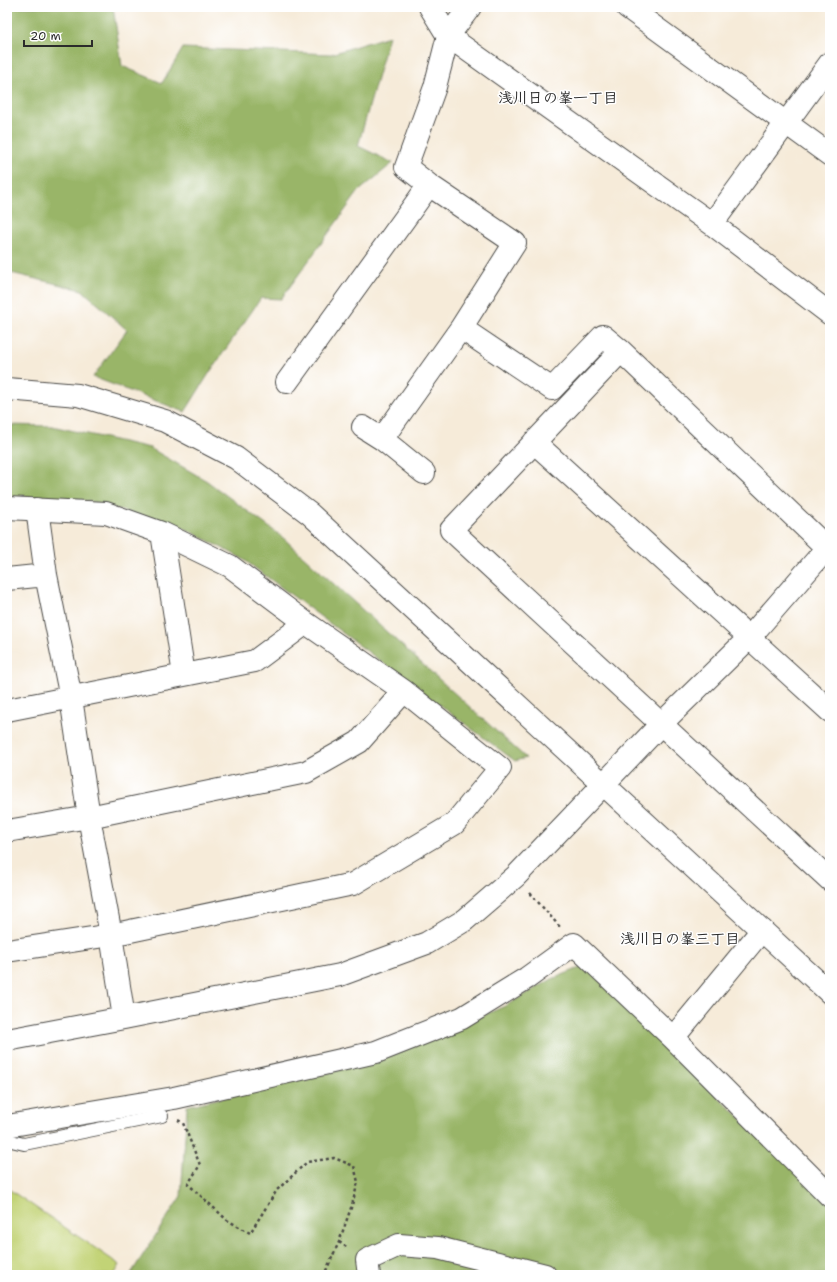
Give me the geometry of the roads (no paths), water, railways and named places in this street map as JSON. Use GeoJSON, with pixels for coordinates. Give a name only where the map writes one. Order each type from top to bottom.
{"type":"FeatureCollection","features":[{"type":"Feature","properties":{"kind":"street"},"geometry":{"type":"LineString","coordinates":[[430,7],[448,36],[712,224],[830,314]]}},
{"type":"Feature","properties":{"kind":"street"},"geometry":{"type":"LineString","coordinates":[[382,439],[461,328],[515,243],[429,185],[406,167],[435,87],[448,36],[470,7]]}},
{"type":"Feature","properties":{"kind":"street"},"geometry":{"type":"LineString","coordinates":[[628,7],[830,155]]}},
{"type":"Feature","properties":{"kind":"street"},"geometry":{"type":"LineString","coordinates":[[712,224],[830,62]]}},
{"type":"Feature","properties":{"kind":"street"},"geometry":{"type":"LineString","coordinates":[[287,382],[429,185]]}},
{"type":"Feature","properties":{"kind":"street"},"geometry":{"type":"LineString","coordinates":[[7,1040],[340,975],[427,943],[466,920],[516,876],[662,723],[749,638],[828,549],[621,351],[603,336],[552,388],[461,328]]}},
{"type":"Feature","properties":{"kind":"street"},"geometry":{"type":"LineString","coordinates":[[621,351],[451,530],[662,723],[830,880]]}},
{"type":"Feature","properties":{"kind":"street"},"geometry":{"type":"LineString","coordinates":[[7,389],[78,395],[151,416],[166,421],[236,458],[310,514],[830,993]]}},
{"type":"Feature","properties":{"kind":"street"},"geometry":{"type":"LineString","coordinates":[[363,427],[382,439],[424,473]]}},
{"type":"Feature","properties":{"kind":"street"},"geometry":{"type":"LineString","coordinates":[[534,442],[830,711]]}},
{"type":"Feature","properties":{"kind":"street"},"geometry":{"type":"LineString","coordinates":[[7,508],[106,513],[162,533],[230,566],[306,623],[404,690],[500,768],[454,824],[353,884],[111,935],[7,951]]}},
{"type":"Feature","properties":{"kind":"street"},"geometry":{"type":"LineString","coordinates":[[37,509],[46,575],[71,698],[89,817],[111,935],[124,1018]]}},
{"type":"Feature","properties":{"kind":"street"},"geometry":{"type":"LineString","coordinates":[[162,533],[184,675]]}},
{"type":"Feature","properties":{"kind":"street"},"geometry":{"type":"LineString","coordinates":[[7,579],[46,575]]}},
{"type":"Feature","properties":{"kind":"street"},"geometry":{"type":"LineString","coordinates":[[7,710],[255,661],[306,623]]}},
{"type":"Feature","properties":{"kind":"street"},"geometry":{"type":"LineString","coordinates":[[7,830],[89,817],[306,772],[359,742],[404,690]]}},
{"type":"Feature","properties":{"kind":"street"},"geometry":{"type":"LineString","coordinates":[[673,1038],[762,930]]}},
{"type":"Feature","properties":{"kind":"street"},"geometry":{"type":"LineString","coordinates":[[7,1126],[174,1098],[376,1052],[462,1018],[527,978],[574,944],[673,1038],[830,1196]]}},
{"type":"Feature","properties":{"kind":"street"},"geometry":{"type":"LineString","coordinates":[[369,1275],[367,1260],[399,1245],[438,1248],[545,1275]]}},
{"type":"Feature","properties":{"kind":"lane"},"geometry":{"type":"LineString","coordinates":[[7,1140],[24,1144],[162,1116]]}},
{"type":"Feature","properties":{"kind":"district","name":"浅川日の峯一丁目"},"geometry":{"type":"Point","coordinates":[558,98]}},
{"type":"Feature","properties":{"kind":"district","name":"浅川日の峯三丁目"},"geometry":{"type":"Point","coordinates":[680,939]}}]}
